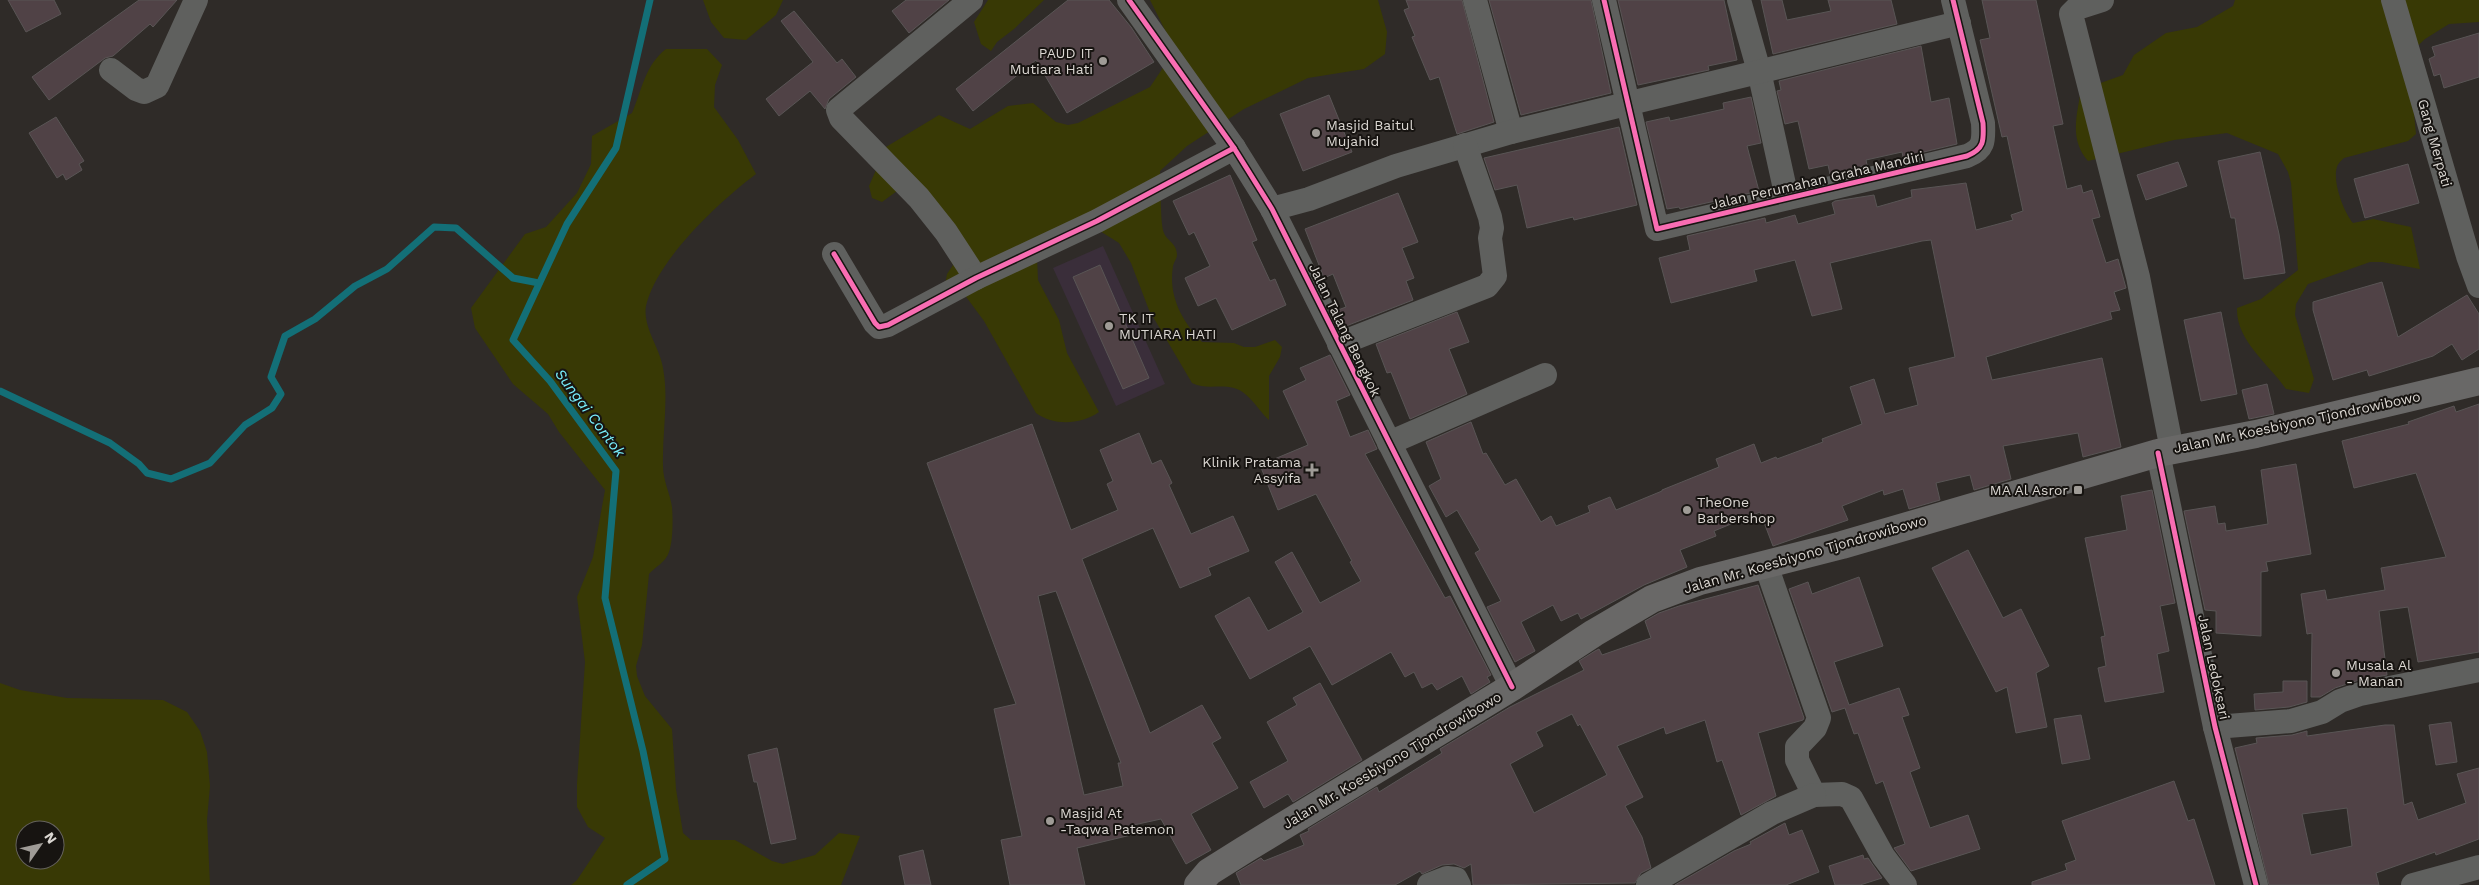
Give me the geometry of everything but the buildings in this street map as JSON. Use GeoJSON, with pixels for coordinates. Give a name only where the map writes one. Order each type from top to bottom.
{"type":"FeatureCollection","features":[{"type":"Feature","properties":{"kind":"main road","name":"Jalan Mr. Koesbiyono Tjondrowibowo"},"geometry":{"type":"LineString","coordinates":[[1198,885],[1209,872],[1237,854],[1512,687],[1594,632],[1652,599],[1700,581],[1842,545],[2165,451],[2256,434],[2479,381]]}},
{"type":"Feature","properties":{"kind":"street"},"geometry":{"type":"LineString","coordinates":[[111,70],[136,89],[144,92],[157,86],[196,0]]}},
{"type":"Feature","properties":{"kind":"street"},"geometry":{"type":"LineString","coordinates":[[971,0],[838,110],[840,116],[847,124],[919,198],[946,232],[976,278]]}},
{"type":"Feature","properties":{"kind":"street","name":"Jalan Talang Bengkok"},"geometry":{"type":"LineString","coordinates":[[1129,0],[1234,148],[1272,209],[1512,687]]}},
{"type":"Feature","properties":{"kind":"street"},"geometry":{"type":"LineString","coordinates":[[1475,0],[1511,132]]}},
{"type":"Feature","properties":{"kind":"street","name":"Jalan Perumahan Graha Mandiri"},"geometry":{"type":"LineString","coordinates":[[1604,0],[1657,229],[1967,156],[1977,152],[1982,146],[1984,139],[1983,123],[1953,0]]}},
{"type":"Feature","properties":{"kind":"street","name":"Jalan Perumahan Graha Mandiri"},"geometry":{"type":"LineString","coordinates":[[1738,0],[1759,71],[1787,198]]}},
{"type":"Feature","properties":{"kind":"street","name":"Jalan Ledoksari"},"geometry":{"type":"LineString","coordinates":[[2102,0],[2077,8],[2071,14],[2138,277],[2165,451],[2215,727],[2256,885]]}},
{"type":"Feature","properties":{"kind":"street","name":"Gang Merpati"},"geometry":{"type":"LineString","coordinates":[[2393,0],[2468,256],[2479,286]]}},
{"type":"Feature","properties":{"kind":"street"},"geometry":{"type":"LineString","coordinates":[[1272,209],[1309,199],[1396,166],[1511,132],[1959,23]]}},
{"type":"Feature","properties":{"kind":"street"},"geometry":{"type":"LineString","coordinates":[[1339,344],[1487,286],[1492,282],[1495,276],[1490,238],[1492,228],[1465,145]]}},
{"type":"Feature","properties":{"kind":"street"},"geometry":{"type":"LineString","coordinates":[[834,254],[875,322],[880,327],[888,325],[976,278],[1097,221],[1234,148]]}},
{"type":"Feature","properties":{"kind":"street"},"geometry":{"type":"LineString","coordinates":[[1389,443],[1545,375]]}},
{"type":"Feature","properties":{"kind":"street"},"geometry":{"type":"LineString","coordinates":[[1766,565],[1819,718],[1816,728],[1797,747],[1797,760],[1814,794]]}},
{"type":"Feature","properties":{"kind":"street"},"geometry":{"type":"LineString","coordinates":[[2215,727],[2291,721],[2322,712],[2340,701],[2360,694],[2479,670]]}},
{"type":"Feature","properties":{"kind":"street"},"geometry":{"type":"LineString","coordinates":[[1648,885],[1772,813],[1814,794],[1842,794],[1851,798],[1883,856],[1905,885]]}},
{"type":"Feature","properties":{"kind":"street"},"geometry":{"type":"LineString","coordinates":[[2413,885],[2479,867]]}},
{"type":"Feature","properties":{"kind":"street"},"geometry":{"type":"LineString","coordinates":[[1429,885],[1447,878],[1456,879],[1460,885]]}},
{"type":"Feature","properties":{"kind":"shaded area"},"geometry":{"type":"Polygon","coordinates":[[[703,0],[783,0],[776,15],[746,40],[724,38],[711,22],[703,0]]]}},
{"type":"Feature","properties":{"kind":"shaded area"},"geometry":{"type":"Polygon","coordinates":[[[988,0],[1044,0],[1014,29],[997,42],[991,51],[981,44],[974,22],[988,0]]]}},
{"type":"Feature","properties":{"kind":"shaded area"},"geometry":{"type":"Polygon","coordinates":[[[1150,0],[1378,0],[1387,32],[1385,54],[1364,69],[1308,78],[1244,109],[1187,146],[1160,171],[1163,229],[1165,236],[1177,251],[1173,266],[1173,288],[1178,307],[1188,325],[1202,342],[1234,343],[1244,347],[1255,347],[1275,340],[1282,347],[1280,357],[1269,376],[1269,420],[1249,397],[1239,390],[1192,383],[1149,310],[1131,263],[1119,243],[1100,231],[1037,257],[1038,280],[1059,320],[1067,353],[1099,412],[1084,419],[1067,422],[1059,422],[1043,417],[1036,413],[984,321],[964,294],[945,285],[947,274],[953,265],[908,183],[882,202],[872,198],[869,186],[886,147],[939,115],[970,129],[1008,106],[1033,103],[1056,122],[1068,125],[1078,123],[1150,87],[1175,50],[1150,0]]]}},
{"type":"Feature","properties":{"kind":"shaded area"},"geometry":{"type":"Polygon","coordinates":[[[2235,0],[2479,0],[2479,22],[2449,24],[2425,39],[2403,60],[2402,73],[2413,104],[2416,134],[2408,141],[2344,158],[2338,166],[2336,173],[2337,188],[2343,205],[2353,223],[2373,219],[2411,227],[2420,269],[2382,262],[2370,262],[2308,284],[2296,304],[2295,315],[2314,379],[2309,393],[2286,389],[2248,342],[2238,320],[2237,308],[2261,299],[2298,270],[2291,183],[2288,172],[2278,154],[2227,133],[2174,140],[2088,161],[2082,153],[2076,135],[2076,118],[2081,90],[2123,75],[2134,55],[2166,33],[2197,27],[2233,6],[2235,0]]]}},
{"type":"Feature","properties":{"kind":"shaded area"},"geometry":{"type":"Polygon","coordinates":[[[666,49],[707,49],[722,65],[715,85],[714,107],[738,140],[756,174],[725,199],[677,249],[664,267],[647,302],[646,319],[661,360],[665,380],[663,466],[672,507],[673,524],[668,556],[649,574],[642,645],[636,666],[637,676],[645,696],[672,729],[676,789],[683,833],[691,840],[735,840],[772,861],[783,864],[815,855],[839,833],[860,836],[841,885],[571,885],[577,880],[605,838],[588,827],[577,807],[585,662],[577,597],[593,557],[605,490],[559,432],[548,414],[513,384],[475,328],[471,308],[525,234],[546,227],[577,193],[591,164],[592,136],[632,113],[649,70],[659,55],[666,49]]]}},
{"type":"Feature","properties":{"kind":"shaded area","name":"TK IT MUTIARA HATI"},"geometry":{"type":"Polygon","coordinates":[[[1103,246],[1165,384],[1116,406],[1053,268],[1103,246]]]}},
{"type":"Feature","properties":{"kind":"shaded area"},"geometry":{"type":"Polygon","coordinates":[[[0,683],[20,690],[67,698],[163,700],[187,712],[200,731],[207,752],[210,786],[207,820],[210,885],[0,885],[0,683]]]}},
{"type":"Feature","properties":{"kind":"waterway","name":"Sungai Contok"},"geometry":{"type":"LineString","coordinates":[[627,885],[665,859],[643,751],[605,598],[616,471],[550,381],[513,340],[567,224],[616,148],[650,0]]}},
{"type":"Feature","properties":{"kind":"waterway"},"geometry":{"type":"LineString","coordinates":[[0,391],[110,443],[139,464],[147,473],[171,479],[210,463],[245,425],[272,408],[281,394],[271,377],[285,336],[315,319],[355,286],[387,269],[434,227],[456,228],[513,278],[539,283]]}},
{"type":"Feature","properties":{"kind":"cycle path"},"geometry":{"type":"LineString","coordinates":[[1129,0],[1234,148],[1272,209],[1512,687]]}},
{"type":"Feature","properties":{"kind":"cycle path"},"geometry":{"type":"LineString","coordinates":[[1604,0],[1657,229],[1967,156],[1977,150],[1983,140],[1983,123],[1953,0]]}},
{"type":"Feature","properties":{"kind":"cycle path"},"geometry":{"type":"LineString","coordinates":[[834,254],[875,323],[879,327],[888,325],[976,278],[1097,221],[1234,148]]}},
{"type":"Feature","properties":{"kind":"cycle path"},"geometry":{"type":"LineString","coordinates":[[2158,453],[2215,727],[2256,885]]}},
{"type":"Feature","properties":{"kind":"place","name":"PAUD IT Mutiara Hati"},"geometry":{"type":"Point","coordinates":[1103,61]}},
{"type":"Feature","properties":{"kind":"place","name":"Masjid Baitul Mujahid"},"geometry":{"type":"Point","coordinates":[1316,133]}},
{"type":"Feature","properties":{"kind":"place","name":"TK IT MUTIARA HATI"},"geometry":{"type":"Point","coordinates":[1109,326]}},
{"type":"Feature","properties":{"kind":"place","name":"Klinik Pratama Assyifa"},"geometry":{"type":"Point","coordinates":[1312,470]}},
{"type":"Feature","properties":{"kind":"place","name":"MA Al Asror"},"geometry":{"type":"Point","coordinates":[2078,490]}},
{"type":"Feature","properties":{"kind":"place","name":"TheOne Barbershop"},"geometry":{"type":"Point","coordinates":[1687,510]}},
{"type":"Feature","properties":{"kind":"place","name":"Musala Al - Manan"},"geometry":{"type":"Point","coordinates":[2336,673]}},
{"type":"Feature","properties":{"kind":"place","name":"Masjid At -Taqwa Patemon"},"geometry":{"type":"Point","coordinates":[1050,821]}}]}
